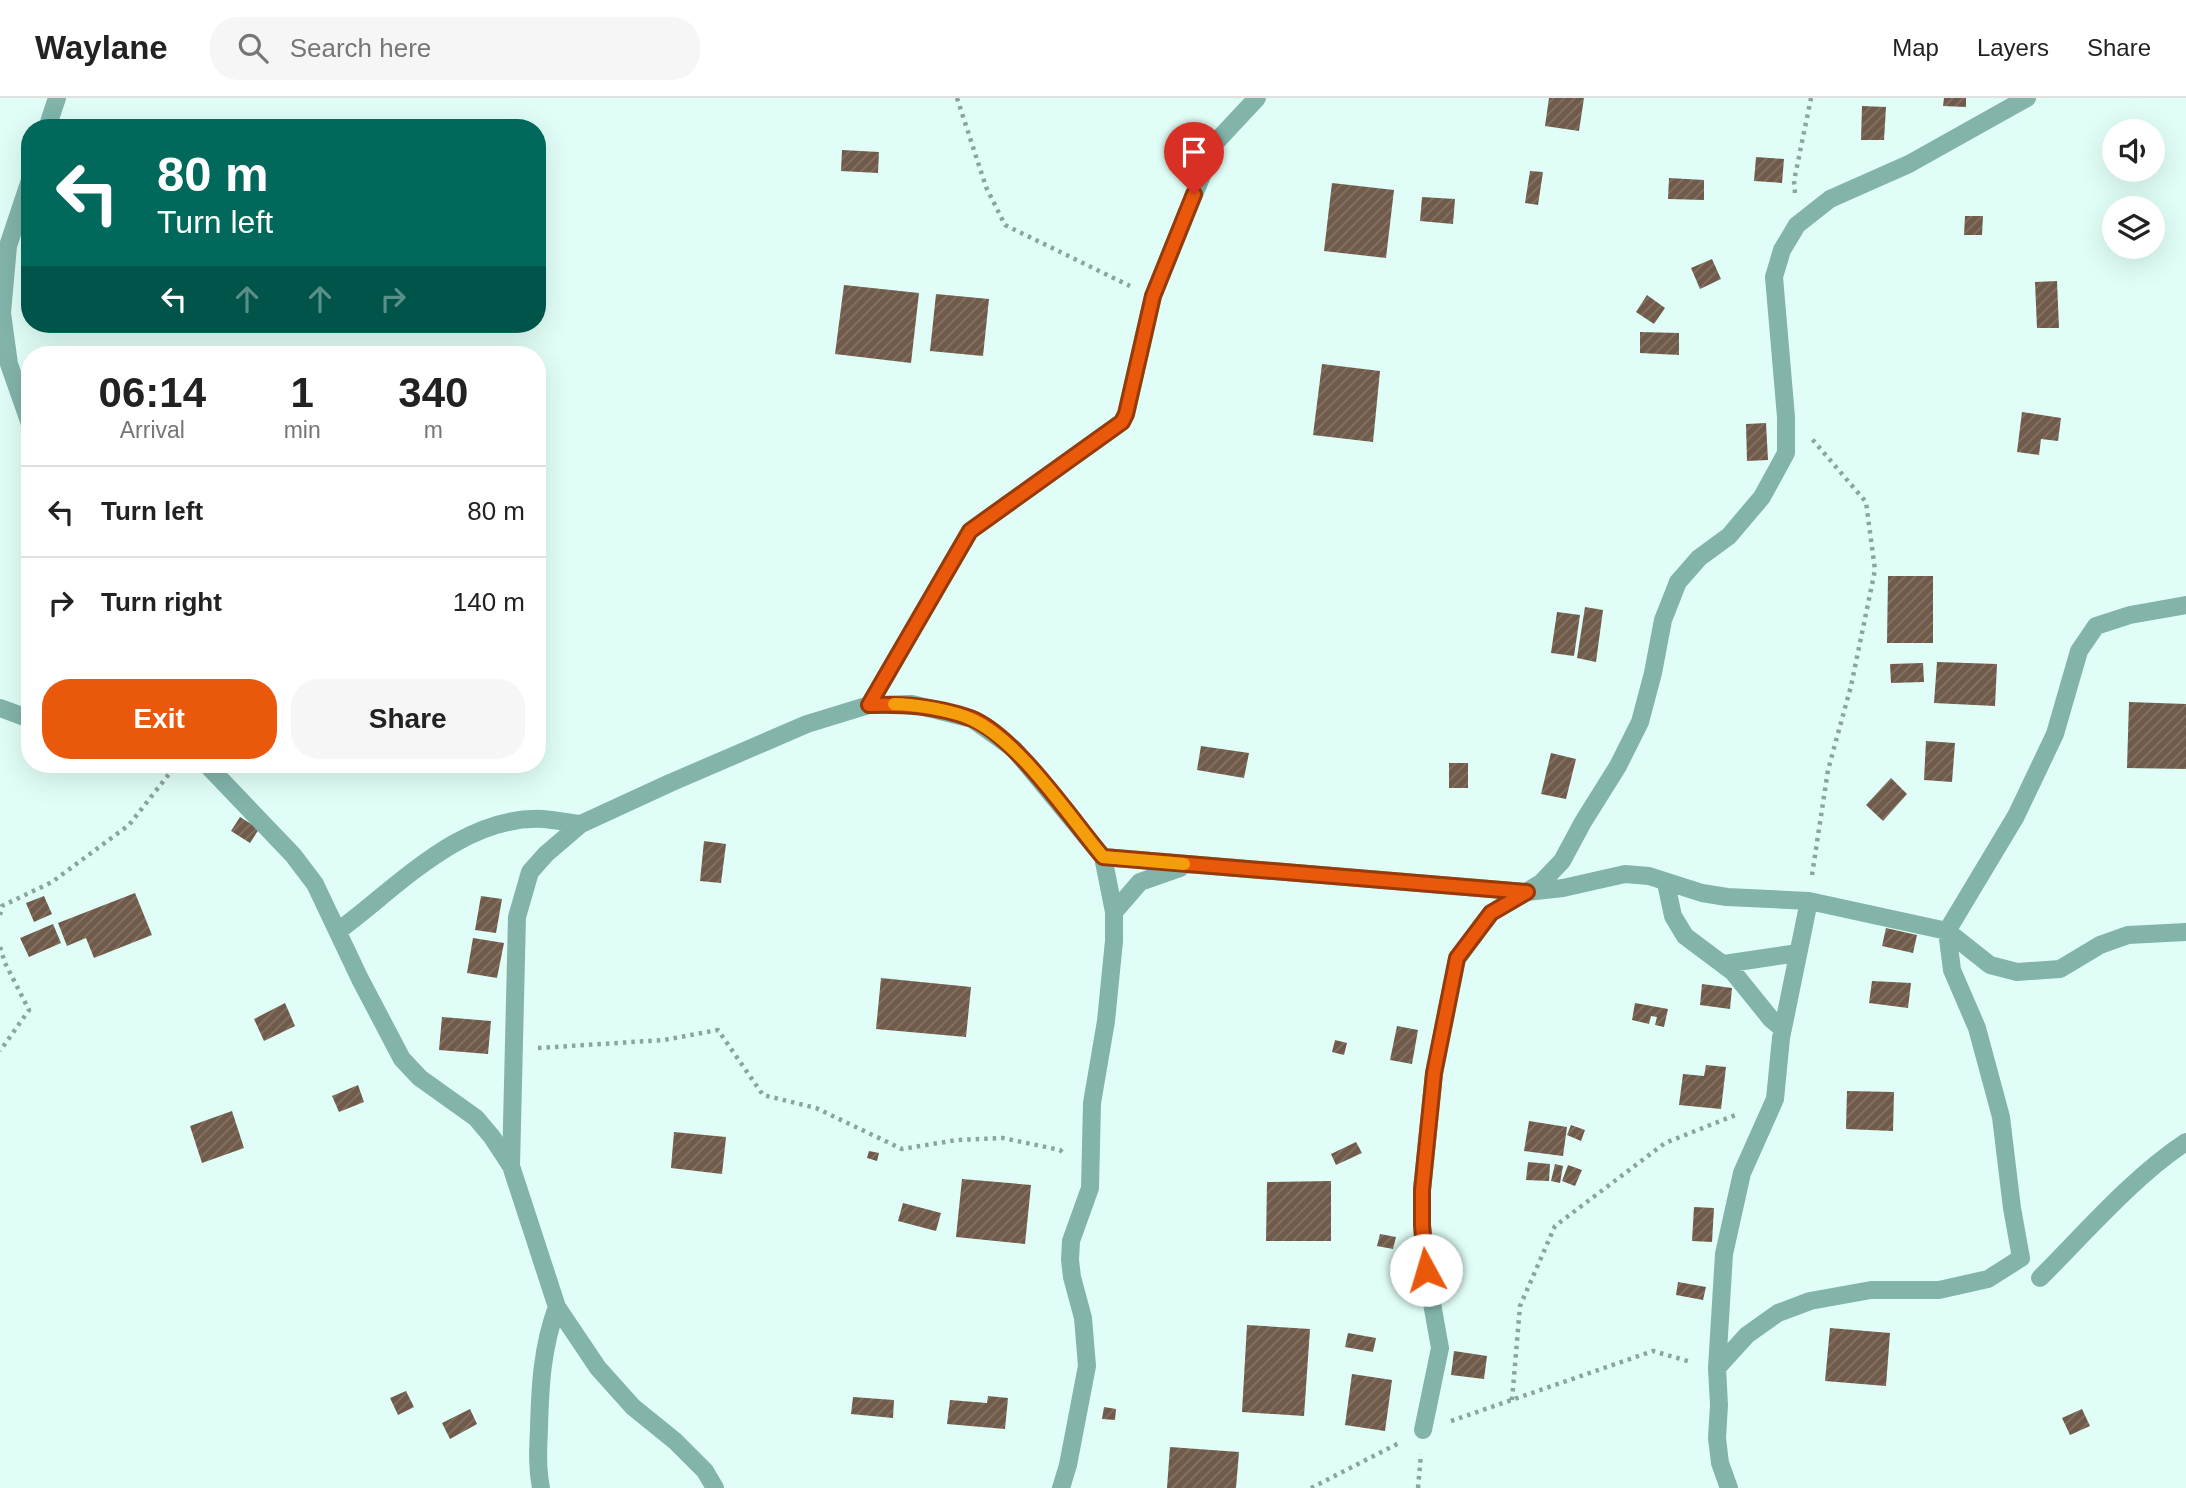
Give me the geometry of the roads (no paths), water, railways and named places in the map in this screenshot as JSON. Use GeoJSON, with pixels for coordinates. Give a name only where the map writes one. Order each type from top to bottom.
{"type":"FeatureCollection","features":[{"type":"Feature","properties":{"kind":"street"},"geometry":{"type":"LineString","coordinates":[[50,119],[57,98]]}},
{"type":"Feature","properties":{"kind":"street"},"geometry":{"type":"LineString","coordinates":[[869,705],[970,531],[1122,422],[1153,296],[1215,143],[1257,98]]}},
{"type":"Feature","properties":{"kind":"street"},"geometry":{"type":"LineString","coordinates":[[1423,1430],[1440,1348],[1426,1270],[1422,1190],[1434,1073],[1457,958],[1491,913],[1541,883],[1562,861],[1618,766],[1640,722],[1663,620],[1678,582],[1699,558],[1729,536],[1762,497],[1786,453],[1786,418],[1774,277],[1782,250],[1797,225],[1830,199],[1909,164],[2027,98]]}},
{"type":"Feature","properties":{"kind":"street"},"geometry":{"type":"LineString","coordinates":[[21,207],[8,246],[2,313],[9,364],[21,398]]}},
{"type":"Feature","properties":{"kind":"street"},"geometry":{"type":"LineString","coordinates":[[1717,1368],[1747,1335],[1778,1313],[1810,1301],[1871,1290],[1939,1290],[1988,1279],[2021,1258],[2001,1117],[1977,1028],[1952,970],[1947,931],[2016,816],[2055,734],[2079,651],[2096,626],[2130,615],[2186,605]]}},
{"type":"Feature","properties":{"kind":"street"},"geometry":{"type":"LineString","coordinates":[[511,1166],[517,917],[530,872],[546,854],[581,824],[807,724],[869,705],[912,704],[972,719],[1014,748],[1103,857],[1114,912],[1114,941],[1106,1021],[1092,1103],[1090,1188],[1071,1241],[1069,1260],[1083,1318],[1087,1366],[1061,1488]]}},
{"type":"Feature","properties":{"kind":"street"},"geometry":{"type":"LineString","coordinates":[[0,708],[21,716]]}},
{"type":"Feature","properties":{"kind":"street"},"geometry":{"type":"LineString","coordinates":[[215,773],[293,855],[315,884],[402,1059],[420,1078],[476,1118],[511,1166],[521,1190],[556,1307],[598,1368],[633,1407],[675,1441],[705,1471],[715,1488]]}},
{"type":"Feature","properties":{"kind":"street"},"geometry":{"type":"LineString","coordinates":[[338,931],[437,853],[481,832],[512,822],[542,819],[581,824]]}},
{"type":"Feature","properties":{"kind":"street"},"geometry":{"type":"LineString","coordinates":[[1103,857],[1527,892],[1563,888],[1625,874],[1649,876],[1727,897],[1809,901],[1947,931],[1990,965],[2017,972],[2060,969],[2100,945],[2128,935],[2186,932]]}},
{"type":"Feature","properties":{"kind":"street"},"geometry":{"type":"LineString","coordinates":[[1114,912],[1140,882],[1190,864]]}},
{"type":"Feature","properties":{"kind":"street"},"geometry":{"type":"LineString","coordinates":[[1667,883],[1673,916],[1685,936],[1724,964],[1783,1029]]}},
{"type":"Feature","properties":{"kind":"street"},"geometry":{"type":"LineString","coordinates":[[1728,1488],[1720,1464],[1717,1438],[1717,1368],[1724,1254],[1742,1173],[1775,1099],[1783,1029],[1809,901]]}},
{"type":"Feature","properties":{"kind":"street"},"geometry":{"type":"LineString","coordinates":[[1724,964],[1798,953]]}},
{"type":"Feature","properties":{"kind":"street"},"geometry":{"type":"LineString","coordinates":[[2040,1278],[2106,1212],[2171,1152],[2186,1142]]}},
{"type":"Feature","properties":{"kind":"street"},"geometry":{"type":"LineString","coordinates":[[541,1488],[537,1466],[539,1393],[547,1332],[556,1307]]}}]}
